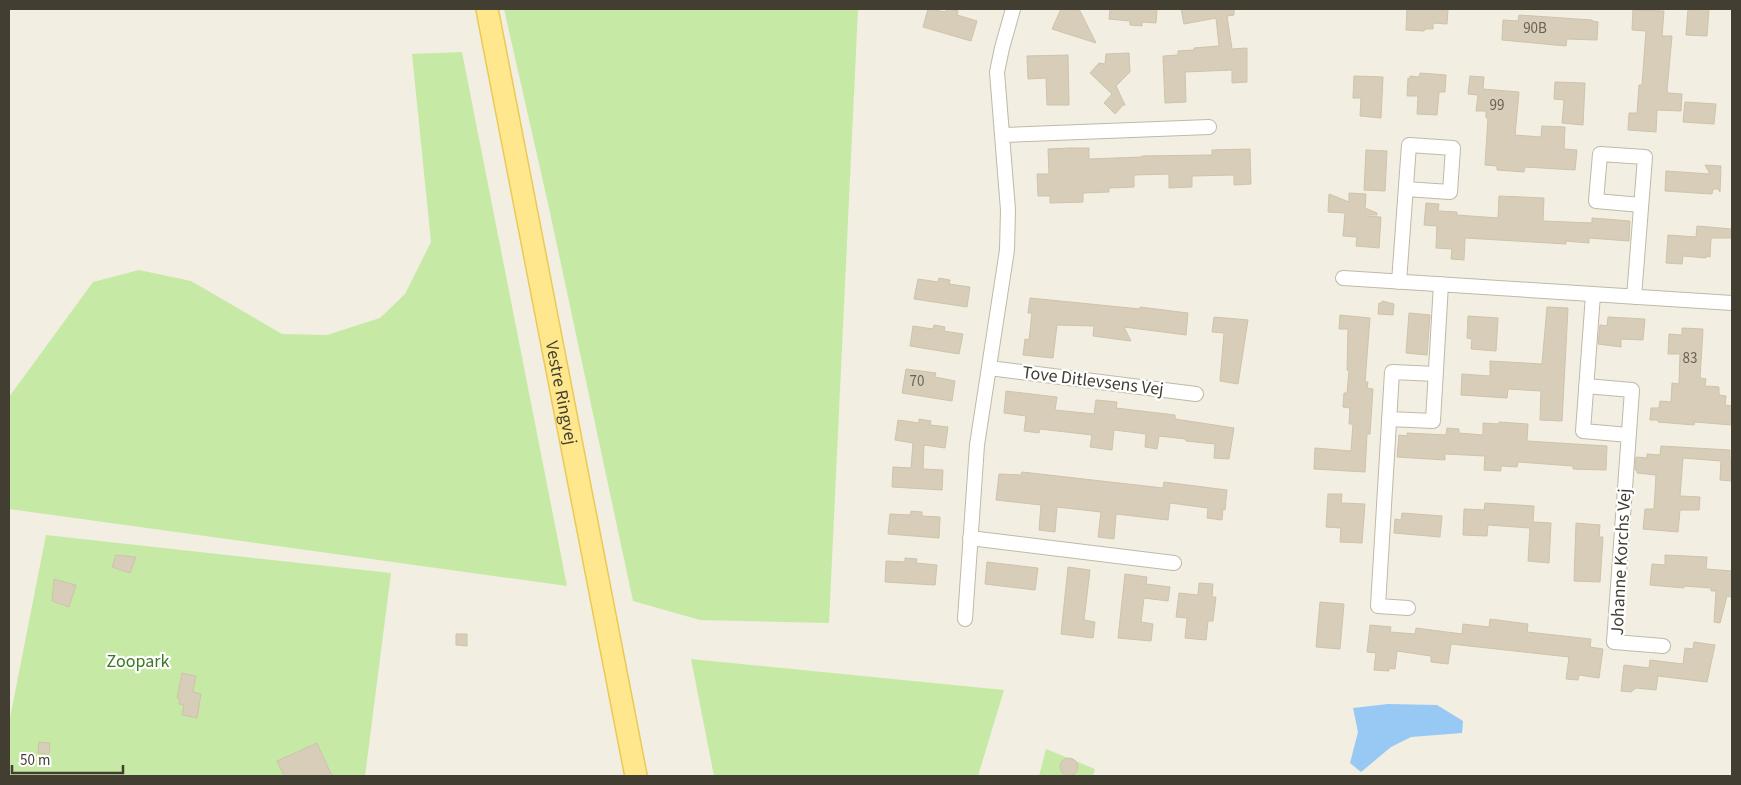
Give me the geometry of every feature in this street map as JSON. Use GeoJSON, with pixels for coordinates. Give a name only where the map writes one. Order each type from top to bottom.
{"type":"FeatureCollection","features":[{"type":"Feature","properties":{"kind":"main road","name":"Vestre Ringvej"},"geometry":{"type":"LineString","coordinates":[[487,9],[636,776]]}},
{"type":"Feature","properties":{"kind":"street"},"geometry":{"type":"LineString","coordinates":[[965,619],[977,445],[1006,250],[1008,210],[998,72],[1002,48],[1013,9]]}},
{"type":"Feature","properties":{"kind":"street"},"geometry":{"type":"LineString","coordinates":[[1003,135],[1209,127]]}},
{"type":"Feature","properties":{"kind":"street"},"geometry":{"type":"LineString","coordinates":[[1399,282],[1409,145],[1453,148],[1450,192],[1406,189]]}},
{"type":"Feature","properties":{"kind":"street"},"geometry":{"type":"LineString","coordinates":[[1634,297],[1642,205],[1645,157],[1600,154],[1596,201],[1642,205]]}},
{"type":"Feature","properties":{"kind":"street"},"geometry":{"type":"LineString","coordinates":[[1343,278],[1732,303]]}},
{"type":"Feature","properties":{"kind":"street"},"geometry":{"type":"LineString","coordinates":[[1389,419],[1433,421],[1441,284]]}},
{"type":"Feature","properties":{"kind":"street"},"geometry":{"type":"LineString","coordinates":[[1593,295],[1583,431],[1629,435]]}},
{"type":"Feature","properties":{"kind":"street","name":"Tove Ditlevsens Vej"},"geometry":{"type":"LineString","coordinates":[[988,368],[1196,394]]}},
{"type":"Feature","properties":{"kind":"street"},"geometry":{"type":"LineString","coordinates":[[1408,608],[1378,606],[1392,372],[1436,374]]}},
{"type":"Feature","properties":{"kind":"street","name":"Johanne Korchs Vej"},"geometry":{"type":"LineString","coordinates":[[1586,386],[1632,390],[1614,642],[1663,646]]}},
{"type":"Feature","properties":{"kind":"street"},"geometry":{"type":"LineString","coordinates":[[970,538],[1174,563]]}},
{"type":"Feature","properties":{"kind":"green space"},"geometry":{"type":"Polygon","coordinates":[[[504,9],[858,9],[829,623],[700,620],[633,601],[549,208],[504,9]]]}},
{"type":"Feature","properties":{"kind":"green space"},"geometry":{"type":"Polygon","coordinates":[[[462,52],[567,586],[9,509],[9,397],[93,282],[139,270],[191,281],[282,334],[327,335],[380,318],[405,294],[431,242],[412,54],[462,52]]]}},
{"type":"Feature","properties":{"kind":"green space","name":"Zoopark"},"geometry":{"type":"Polygon","coordinates":[[[46,535],[391,573],[365,776],[9,776],[9,723],[46,535]]]}},
{"type":"Feature","properties":{"kind":"green space"},"geometry":{"type":"Polygon","coordinates":[[[691,659],[1004,690],[978,776],[714,776],[691,659]]]}},
{"type":"Feature","properties":{"kind":"green space"},"geometry":{"type":"Polygon","coordinates":[[[1046,749],[1095,769],[1093,776],[1039,776],[1046,749]]]}},
{"type":"Feature","properties":{"kind":"water"},"geometry":{"type":"Polygon","coordinates":[[[1388,704],[1437,705],[1463,721],[1462,733],[1411,737],[1391,747],[1361,772],[1350,763],[1358,732],[1353,708],[1388,704]]]}},
{"type":"Feature","properties":{"kind":"building"},"geometry":{"type":"Polygon","coordinates":[[[928,9],[946,12],[947,9],[950,9],[958,11],[957,15],[977,21],[971,41],[923,27],[928,9]]]}},
{"type":"Feature","properties":{"kind":"building"},"geometry":{"type":"Polygon","coordinates":[[[1061,9],[1079,9],[1096,43],[1052,29],[1061,9]]]}},
{"type":"Feature","properties":{"kind":"building"},"geometry":{"type":"Polygon","coordinates":[[[1110,9],[1157,9],[1156,23],[1142,22],[1142,26],[1130,25],[1130,21],[1109,19],[1110,9]]]}},
{"type":"Feature","properties":{"kind":"building"},"geometry":{"type":"Polygon","coordinates":[[[1181,9],[1234,9],[1234,15],[1227,16],[1232,49],[1247,48],[1247,82],[1232,83],[1232,70],[1185,72],[1186,102],[1165,103],[1163,56],[1178,55],[1178,51],[1194,50],[1194,48],[1219,46],[1216,18],[1184,24],[1181,9]]]}},
{"type":"Feature","properties":{"kind":"building"},"geometry":{"type":"Polygon","coordinates":[[[1407,9],[1448,9],[1447,24],[1433,23],[1433,29],[1425,29],[1424,31],[1406,30],[1407,9]]]}},
{"type":"Feature","properties":{"kind":"building"},"geometry":{"type":"Polygon","coordinates":[[[1688,9],[1709,9],[1707,36],[1686,35],[1688,9]]]}},
{"type":"Feature","properties":{"kind":"building"},"geometry":{"type":"Polygon","coordinates":[[[1633,10],[1664,11],[1662,36],[1672,36],[1667,90],[1668,93],[1682,94],[1681,111],[1657,110],[1656,132],[1628,130],[1629,113],[1637,113],[1639,85],[1642,85],[1646,31],[1632,30],[1633,10]]]}},
{"type":"Feature","properties":{"kind":"building"},"geometry":{"type":"Polygon","coordinates":[[[1519,15],[1592,20],[1598,22],[1597,40],[1567,39],[1566,46],[1502,40],[1503,20],[1518,21],[1519,15]]]}},
{"type":"Feature","properties":{"kind":"building"},"geometry":{"type":"Polygon","coordinates":[[[1129,53],[1130,72],[1116,86],[1125,105],[1115,114],[1104,103],[1112,94],[1090,73],[1099,63],[1105,64],[1106,54],[1129,53]]]}},
{"type":"Feature","properties":{"kind":"building"},"geometry":{"type":"Polygon","coordinates":[[[1068,55],[1069,105],[1047,105],[1046,78],[1028,79],[1027,56],[1068,55]]]}},
{"type":"Feature","properties":{"kind":"building"},"geometry":{"type":"Polygon","coordinates":[[[1420,73],[1446,75],[1445,92],[1439,92],[1437,115],[1417,114],[1418,96],[1407,96],[1408,78],[1410,79],[1410,76],[1419,77],[1420,73]]]}},
{"type":"Feature","properties":{"kind":"building"},"geometry":{"type":"Polygon","coordinates":[[[1354,76],[1383,77],[1381,118],[1360,116],[1361,98],[1353,98],[1354,76]]]}},
{"type":"Feature","properties":{"kind":"building"},"geometry":{"type":"Polygon","coordinates":[[[1470,76],[1484,77],[1483,89],[1519,92],[1515,135],[1541,137],[1542,126],[1565,127],[1564,149],[1577,150],[1575,170],[1525,167],[1524,172],[1497,170],[1497,166],[1485,165],[1488,118],[1486,118],[1486,111],[1476,111],[1478,95],[1468,94],[1470,76]]]}},
{"type":"Feature","properties":{"kind":"building"},"geometry":{"type":"Polygon","coordinates":[[[1555,82],[1585,83],[1583,125],[1562,123],[1564,100],[1554,99],[1555,82]]]}},
{"type":"Feature","properties":{"kind":"building"},"geometry":{"type":"Polygon","coordinates":[[[1685,102],[1716,104],[1714,124],[1683,122],[1685,102]]]}},
{"type":"Feature","properties":{"kind":"building"},"geometry":{"type":"Polygon","coordinates":[[[1089,148],[1089,159],[1212,155],[1212,150],[1250,149],[1251,184],[1234,185],[1234,175],[1192,176],[1192,187],[1169,188],[1169,174],[1134,175],[1134,187],[1109,188],[1109,192],[1083,193],[1083,202],[1050,203],[1050,196],[1038,196],[1037,174],[1049,174],[1048,149],[1089,148]]]}},
{"type":"Feature","properties":{"kind":"building"},"geometry":{"type":"Polygon","coordinates":[[[1366,150],[1387,151],[1385,191],[1364,190],[1366,150]]]}},
{"type":"Feature","properties":{"kind":"building"},"geometry":{"type":"Polygon","coordinates":[[[1705,165],[1721,166],[1720,192],[1718,189],[1713,189],[1712,194],[1665,191],[1666,171],[1710,174],[1705,165]]]}},
{"type":"Feature","properties":{"kind":"building"},"geometry":{"type":"Polygon","coordinates":[[[1349,193],[1366,194],[1365,208],[1377,213],[1377,215],[1365,216],[1381,217],[1379,248],[1356,246],[1357,237],[1343,236],[1345,213],[1328,212],[1329,194],[1349,202],[1349,193]]]}},
{"type":"Feature","properties":{"kind":"building"},"geometry":{"type":"Polygon","coordinates":[[[1499,196],[1544,198],[1543,221],[1592,223],[1592,218],[1630,221],[1629,241],[1589,238],[1589,243],[1566,241],[1566,244],[1465,238],[1464,260],[1451,259],[1452,249],[1436,248],[1437,226],[1424,225],[1426,203],[1439,204],[1438,211],[1457,212],[1457,215],[1498,218],[1499,196]]]}},
{"type":"Feature","properties":{"kind":"building"},"geometry":{"type":"Polygon","coordinates":[[[1697,226],[1732,229],[1732,238],[1711,238],[1710,257],[1683,256],[1682,264],[1666,263],[1668,235],[1696,237],[1697,226]]]}},
{"type":"Feature","properties":{"kind":"building"},"geometry":{"type":"Polygon","coordinates":[[[939,278],[950,280],[949,284],[970,287],[967,307],[914,299],[918,279],[938,282],[939,278]]]}},
{"type":"Feature","properties":{"kind":"building"},"geometry":{"type":"Polygon","coordinates":[[[1030,298],[1188,313],[1186,335],[1124,327],[1131,341],[1093,336],[1094,326],[1057,325],[1053,358],[1023,355],[1025,339],[1029,340],[1032,313],[1028,313],[1030,298]]]}},
{"type":"Feature","properties":{"kind":"building"},"geometry":{"type":"Polygon","coordinates":[[[1382,301],[1394,304],[1393,315],[1378,314],[1379,303],[1382,303],[1382,301]]]}},
{"type":"Feature","properties":{"kind":"building"},"geometry":{"type":"Polygon","coordinates":[[[1547,307],[1568,308],[1562,421],[1540,420],[1541,391],[1508,389],[1507,398],[1461,395],[1462,374],[1490,376],[1490,361],[1542,364],[1547,307]]]}},
{"type":"Feature","properties":{"kind":"building"},"geometry":{"type":"Polygon","coordinates":[[[1409,313],[1430,315],[1427,355],[1406,353],[1409,313]]]}},
{"type":"Feature","properties":{"kind":"building"},"geometry":{"type":"Polygon","coordinates":[[[1340,315],[1370,318],[1365,382],[1368,382],[1367,388],[1373,389],[1370,434],[1367,434],[1365,472],[1314,469],[1315,448],[1351,451],[1353,424],[1349,424],[1350,408],[1343,407],[1344,393],[1347,393],[1349,371],[1347,370],[1348,329],[1339,329],[1340,315]]]}},
{"type":"Feature","properties":{"kind":"building"},"geometry":{"type":"Polygon","coordinates":[[[1468,316],[1498,318],[1496,351],[1471,349],[1472,339],[1467,338],[1468,316]]]}},
{"type":"Feature","properties":{"kind":"building"},"geometry":{"type":"Polygon","coordinates":[[[1214,317],[1248,320],[1238,384],[1220,381],[1224,333],[1212,332],[1214,317]]]}},
{"type":"Feature","properties":{"kind":"building"},"geometry":{"type":"Polygon","coordinates":[[[1608,317],[1645,319],[1643,340],[1621,339],[1621,347],[1598,344],[1600,325],[1607,326],[1608,317]]]}},
{"type":"Feature","properties":{"kind":"building"},"geometry":{"type":"Polygon","coordinates":[[[934,325],[945,327],[944,331],[963,334],[959,354],[910,346],[913,326],[933,329],[934,325]]]}},
{"type":"Feature","properties":{"kind":"building"},"geometry":{"type":"Polygon","coordinates":[[[1682,328],[1703,329],[1700,378],[1706,379],[1705,386],[1719,387],[1719,395],[1726,396],[1725,405],[1732,406],[1732,425],[1695,422],[1694,425],[1650,420],[1651,408],[1659,408],[1660,401],[1671,402],[1672,383],[1679,384],[1680,354],[1668,354],[1669,334],[1682,335],[1682,328]]]}},
{"type":"Feature","properties":{"kind":"building"},"geometry":{"type":"Polygon","coordinates":[[[906,369],[936,373],[935,377],[955,381],[952,401],[902,393],[906,369]]]}},
{"type":"Feature","properties":{"kind":"building"},"geometry":{"type":"Polygon","coordinates":[[[1006,391],[1057,397],[1055,410],[1094,414],[1096,400],[1117,402],[1116,408],[1175,415],[1175,419],[1234,428],[1229,459],[1214,458],[1215,444],[1186,441],[1186,439],[1159,436],[1157,449],[1145,447],[1146,434],[1114,430],[1112,450],[1090,447],[1092,435],[1040,429],[1039,433],[1024,431],[1026,416],[1004,413],[1006,391]]]}},
{"type":"Feature","properties":{"kind":"building"},"geometry":{"type":"Polygon","coordinates":[[[919,419],[931,421],[930,425],[948,427],[945,448],[924,445],[923,469],[943,470],[942,490],[892,487],[893,467],[911,468],[913,443],[895,440],[898,420],[919,423],[919,419]]]}},
{"type":"Feature","properties":{"kind":"building"},"geometry":{"type":"Polygon","coordinates":[[[1499,422],[1528,424],[1527,441],[1607,446],[1606,470],[1573,469],[1573,466],[1518,462],[1517,467],[1501,466],[1501,471],[1484,470],[1485,456],[1445,454],[1445,460],[1397,457],[1399,435],[1407,436],[1407,433],[1446,435],[1447,428],[1459,429],[1459,433],[1483,435],[1483,423],[1499,424],[1499,422]]]}},
{"type":"Feature","properties":{"kind":"building"},"geometry":{"type":"Polygon","coordinates":[[[1661,446],[1730,450],[1730,460],[1732,460],[1732,481],[1720,480],[1721,461],[1683,458],[1680,496],[1700,497],[1699,510],[1680,510],[1678,532],[1643,529],[1645,509],[1654,509],[1656,475],[1637,473],[1637,470],[1635,470],[1636,457],[1647,458],[1647,454],[1660,455],[1661,446]]]}},
{"type":"Feature","properties":{"kind":"building"},"geometry":{"type":"Polygon","coordinates":[[[1022,472],[1163,488],[1164,482],[1227,490],[1225,510],[1223,509],[1222,520],[1207,518],[1208,508],[1170,503],[1168,520],[1116,514],[1114,539],[1098,537],[1101,512],[1057,507],[1055,532],[1039,530],[1041,505],[996,500],[999,474],[1021,475],[1022,472]]]}},
{"type":"Feature","properties":{"kind":"building"},"geometry":{"type":"Polygon","coordinates":[[[1328,494],[1342,494],[1341,503],[1365,504],[1362,543],[1340,542],[1341,528],[1326,527],[1328,494]]]}},
{"type":"Feature","properties":{"kind":"building"},"geometry":{"type":"Polygon","coordinates":[[[1485,503],[1534,506],[1533,522],[1551,523],[1549,563],[1528,561],[1530,528],[1488,525],[1487,536],[1463,535],[1464,509],[1484,510],[1485,503]]]}},
{"type":"Feature","properties":{"kind":"building"},"geometry":{"type":"Polygon","coordinates":[[[911,511],[922,512],[922,516],[940,517],[939,538],[888,534],[890,514],[910,515],[911,511]]]}},
{"type":"Feature","properties":{"kind":"building"},"geometry":{"type":"Polygon","coordinates":[[[1402,513],[1442,516],[1440,537],[1394,533],[1395,519],[1401,520],[1402,513]]]}},
{"type":"Feature","properties":{"kind":"building"},"geometry":{"type":"Polygon","coordinates":[[[1576,523],[1600,525],[1599,537],[1603,537],[1600,582],[1574,581],[1576,523]]]}},
{"type":"Feature","properties":{"kind":"building"},"geometry":{"type":"Polygon","coordinates":[[[116,555],[136,557],[130,573],[112,567],[116,555]]]}},
{"type":"Feature","properties":{"kind":"building"},"geometry":{"type":"Polygon","coordinates":[[[1665,555],[1707,557],[1706,569],[1732,571],[1732,593],[1731,597],[1727,596],[1720,623],[1714,622],[1716,591],[1711,591],[1711,588],[1650,585],[1652,564],[1665,565],[1665,555]]]}},
{"type":"Feature","properties":{"kind":"building"},"geometry":{"type":"Polygon","coordinates":[[[905,558],[917,559],[916,563],[937,565],[935,585],[885,582],[886,561],[905,562],[905,558]]]}},
{"type":"Feature","properties":{"kind":"building"},"geometry":{"type":"Polygon","coordinates":[[[987,562],[1038,568],[1035,590],[985,584],[987,562]]]}},
{"type":"Feature","properties":{"kind":"building"},"geometry":{"type":"Polygon","coordinates":[[[1068,567],[1090,570],[1084,620],[1095,622],[1093,638],[1061,634],[1068,567]]]}},
{"type":"Feature","properties":{"kind":"building"},"geometry":{"type":"Polygon","coordinates":[[[1125,574],[1147,577],[1146,584],[1170,587],[1168,601],[1144,598],[1141,622],[1153,624],[1151,641],[1118,638],[1125,574]]]}},
{"type":"Feature","properties":{"kind":"building"},"geometry":{"type":"Polygon","coordinates":[[[54,579],[76,585],[69,607],[52,601],[54,579]]]}},
{"type":"Feature","properties":{"kind":"building"},"geometry":{"type":"Polygon","coordinates":[[[1199,583],[1213,584],[1212,597],[1216,597],[1213,621],[1208,621],[1206,640],[1185,638],[1187,618],[1176,617],[1179,593],[1198,595],[1199,583]]]}},
{"type":"Feature","properties":{"kind":"building"},"geometry":{"type":"Polygon","coordinates":[[[1320,602],[1344,604],[1340,649],[1316,647],[1320,602]]]}},
{"type":"Feature","properties":{"kind":"building"},"geometry":{"type":"Polygon","coordinates":[[[1490,619],[1528,624],[1527,632],[1591,639],[1590,647],[1603,649],[1599,678],[1579,675],[1578,680],[1566,679],[1569,657],[1451,644],[1448,664],[1431,662],[1431,656],[1397,651],[1395,669],[1389,668],[1389,671],[1374,670],[1376,653],[1367,652],[1370,625],[1391,627],[1390,632],[1415,634],[1416,628],[1462,634],[1463,624],[1489,627],[1490,619]]]}},
{"type":"Feature","properties":{"kind":"building"},"geometry":{"type":"Polygon","coordinates":[[[456,634],[467,634],[467,646],[456,645],[456,634]]]}},
{"type":"Feature","properties":{"kind":"building"},"geometry":{"type":"Polygon","coordinates":[[[1694,642],[1715,645],[1707,682],[1658,676],[1656,690],[1636,688],[1631,692],[1621,691],[1624,665],[1649,668],[1650,660],[1683,664],[1685,648],[1693,649],[1694,642]]]}},
{"type":"Feature","properties":{"kind":"building"},"geometry":{"type":"Polygon","coordinates":[[[182,673],[196,676],[193,692],[201,694],[197,718],[182,715],[184,705],[179,704],[180,699],[177,698],[182,673]]]}},
{"type":"Feature","properties":{"kind":"building"},"geometry":{"type":"Polygon","coordinates":[[[39,742],[50,743],[49,754],[38,753],[39,742]]]}},
{"type":"Feature","properties":{"kind":"building"},"geometry":{"type":"Polygon","coordinates":[[[317,743],[332,776],[284,776],[277,761],[317,743]]]}},
{"type":"Feature","properties":{"kind":"building"},"geometry":{"type":"Polygon","coordinates":[[[1065,758],[1073,758],[1078,763],[1076,774],[1065,776],[1060,771],[1060,763],[1065,758]]]}}]}
